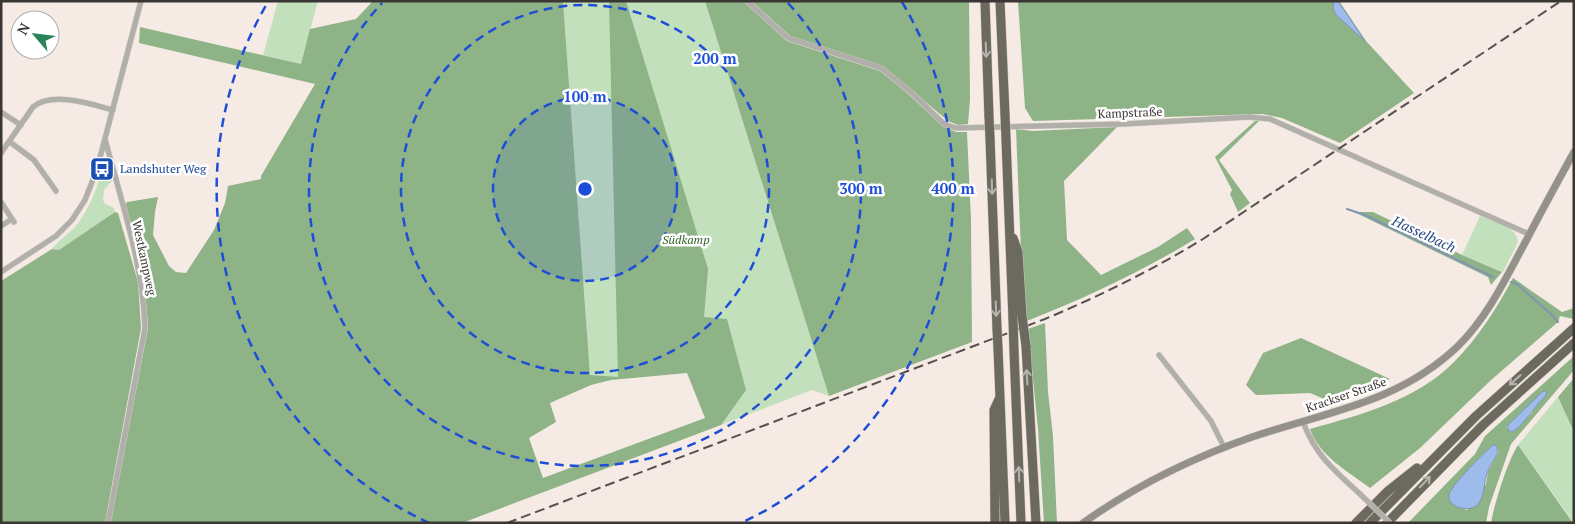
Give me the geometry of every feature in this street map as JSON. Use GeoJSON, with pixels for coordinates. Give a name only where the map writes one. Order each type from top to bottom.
{"type":"FeatureCollection","features":[{"type":"Feature","properties":{"kind":"highway"},"geometry":{"type":"LineString","coordinates":[[984,1],[1005,523]]}},
{"type":"Feature","properties":{"kind":"highway"},"geometry":{"type":"LineString","coordinates":[[1000,1],[1021,523]]}},
{"type":"Feature","properties":{"kind":"highway"},"geometry":{"type":"LineString","coordinates":[[1010,226],[1018,252],[1026,346],[1036,523]]}},
{"type":"Feature","properties":{"kind":"highway"},"geometry":{"type":"LineString","coordinates":[[1370,523],[1494,399],[1574,328]]}},
{"type":"Feature","properties":{"kind":"highway"},"geometry":{"type":"LineString","coordinates":[[1389,521],[1483,426],[1574,343]]}},
{"type":"Feature","properties":{"kind":"highway"},"geometry":{"type":"LineString","coordinates":[[995,523],[994,410],[1000,396]]}},
{"type":"Feature","properties":{"kind":"highway"},"geometry":{"type":"LineString","coordinates":[[1356,523],[1388,490],[1438,453]]}},
{"type":"Feature","properties":{"kind":"street","name":"Westkampweg"},"geometry":{"type":"LineString","coordinates":[[108,523],[144,328],[144,301],[136,259],[105,139],[142,1]]}},
{"type":"Feature","properties":{"kind":"street","name":"Kampstraße"},"geometry":{"type":"LineString","coordinates":[[747,1],[788,38],[881,68],[944,124],[956,128],[1270,118],[1529,234]]}},
{"type":"Feature","properties":{"kind":"street"},"geometry":{"type":"LineString","coordinates":[[1,153],[35,105],[52,100],[80,101],[113,110]]}},
{"type":"Feature","properties":{"kind":"street"},"geometry":{"type":"LineString","coordinates":[[1,112],[21,125]]}},
{"type":"Feature","properties":{"kind":"street"},"geometry":{"type":"LineString","coordinates":[[1,272],[52,239],[72,220],[91,187],[105,139]]}},
{"type":"Feature","properties":{"kind":"street"},"geometry":{"type":"LineString","coordinates":[[10,142],[34,160],[56,191]]}},
{"type":"Feature","properties":{"kind":"street","name":"Krackser Straße"},"geometry":{"type":"LineString","coordinates":[[1083,523],[1136,489],[1171,470],[1224,447],[1384,395],[1416,378],[1445,358],[1472,330],[1493,300],[1574,152]]}},
{"type":"Feature","properties":{"kind":"street"},"geometry":{"type":"LineString","coordinates":[[1,202],[13,220],[1,226]]}},
{"type":"Feature","properties":{"kind":"street"},"geometry":{"type":"LineString","coordinates":[[1159,354],[1211,421],[1224,447]]}},
{"type":"Feature","properties":{"kind":"street"},"geometry":{"type":"LineString","coordinates":[[1303,422],[1315,449],[1325,462],[1389,521]]}},
{"type":"Feature","properties":{"kind":"green space"},"geometry":{"type":"Polygon","coordinates":[[[278,1],[318,1],[301,64],[263,55],[278,1]]]}},
{"type":"Feature","properties":{"kind":"green space"},"geometry":{"type":"Polygon","coordinates":[[[373,1],[563,1],[590,375],[618,377],[609,1],[626,1],[708,269],[704,317],[727,319],[746,390],[721,425],[462,523],[110,523],[148,328],[144,279],[125,205],[127,202],[158,197],[153,235],[169,266],[176,272],[186,273],[214,230],[225,203],[228,186],[261,179],[315,84],[139,43],[140,27],[301,64],[310,29],[356,19],[373,1]],[[687,373],[611,380],[591,385],[550,403],[556,422],[529,438],[543,478],[705,418],[687,373]]]}},
{"type":"Feature","properties":{"kind":"green space","name":"Südkamp"},"geometry":{"type":"Polygon","coordinates":[[[563,1],[705,1],[829,396],[812,390],[721,425],[723,422],[692,347],[619,377],[594,384],[594,376],[590,376],[563,1]]]}},
{"type":"Feature","properties":{"kind":"green space"},"geometry":{"type":"Polygon","coordinates":[[[705,1],[743,1],[787,41],[880,71],[943,126],[956,132],[967,132],[971,220],[972,342],[829,396],[705,1]]]}},
{"type":"Feature","properties":{"kind":"green space"},"geometry":{"type":"Polygon","coordinates":[[[751,1],[969,1],[970,99],[968,124],[958,125],[948,121],[883,66],[790,36],[751,1]]]}},
{"type":"Feature","properties":{"kind":"green space"},"geometry":{"type":"Polygon","coordinates":[[[1018,1],[1339,1],[1366,41],[1414,93],[1340,143],[1282,118],[1263,114],[1033,121],[1025,108],[1018,1]]]}},
{"type":"Feature","properties":{"kind":"green space"},"geometry":{"type":"Polygon","coordinates":[[[1255,121],[1259,121],[1219,160],[1250,203],[1238,212],[1230,194],[1232,190],[1215,157],[1255,121]]]}},
{"type":"Feature","properties":{"kind":"green space"},"geometry":{"type":"Polygon","coordinates":[[[1117,127],[1064,181],[1067,240],[1101,275],[1158,247],[1187,228],[1195,239],[1112,284],[1027,321],[1022,276],[1016,129],[1033,131],[1117,127]]]}},
{"type":"Feature","properties":{"kind":"green space"},"geometry":{"type":"Polygon","coordinates":[[[108,162],[112,181],[104,190],[103,200],[105,204],[114,208],[115,212],[59,250],[52,249],[75,227],[84,215],[94,195],[101,174],[103,174],[105,164],[108,162]]]}},
{"type":"Feature","properties":{"kind":"green space"},"geometry":{"type":"Polygon","coordinates":[[[115,212],[118,213],[138,282],[141,328],[105,523],[1,523],[1,281],[52,249],[59,250],[115,212]]]}},
{"type":"Feature","properties":{"kind":"green space"},"geometry":{"type":"Polygon","coordinates":[[[1354,212],[1373,212],[1502,272],[1491,285],[1488,277],[1354,212]]]}},
{"type":"Feature","properties":{"kind":"green space"},"geometry":{"type":"Polygon","coordinates":[[[1480,216],[1504,225],[1517,237],[1518,242],[1503,272],[1462,255],[1480,216]]]}},
{"type":"Feature","properties":{"kind":"green space"},"geometry":{"type":"Polygon","coordinates":[[[1513,278],[1562,312],[1574,308],[1574,319],[1560,316],[1558,322],[1490,381],[1420,448],[1370,488],[1327,455],[1314,439],[1310,429],[1368,412],[1423,387],[1463,353],[1494,311],[1513,278]]]}},
{"type":"Feature","properties":{"kind":"green space"},"geometry":{"type":"Polygon","coordinates":[[[1045,323],[1057,523],[1044,523],[1038,429],[1028,329],[1045,323]]]}},
{"type":"Feature","properties":{"kind":"green space"},"geometry":{"type":"Polygon","coordinates":[[[1301,338],[1390,379],[1329,401],[1310,393],[1256,395],[1246,385],[1263,353],[1301,338]]]}},
{"type":"Feature","properties":{"kind":"green space"},"geometry":{"type":"Polygon","coordinates":[[[1574,356],[1574,370],[1511,444],[1489,507],[1486,523],[1408,523],[1475,454],[1485,436],[1574,356]],[[1538,403],[1507,427],[1508,430],[1512,432],[1531,414],[1538,403]],[[1493,445],[1452,489],[1462,508],[1467,510],[1486,484],[1488,471],[1498,453],[1498,449],[1493,445]]]}},
{"type":"Feature","properties":{"kind":"green space"},"geometry":{"type":"Polygon","coordinates":[[[1574,378],[1574,432],[1558,397],[1574,378]]]}},
{"type":"Feature","properties":{"kind":"green space"},"geometry":{"type":"Polygon","coordinates":[[[1558,397],[1574,432],[1574,523],[1518,445],[1558,397]]]}},
{"type":"Feature","properties":{"kind":"green space"},"geometry":{"type":"Polygon","coordinates":[[[1518,445],[1573,523],[1491,523],[1502,483],[1518,445]]]}},
{"type":"Feature","properties":{"kind":"water"},"geometry":{"type":"Polygon","coordinates":[[[1334,1],[1338,1],[1365,41],[1336,15],[1333,8],[1334,1]]]}},
{"type":"Feature","properties":{"kind":"water"},"geometry":{"type":"Polygon","coordinates":[[[1545,391],[1547,393],[1545,396],[1523,423],[1512,432],[1508,430],[1508,425],[1545,391]]]}},
{"type":"Feature","properties":{"kind":"water"},"geometry":{"type":"Polygon","coordinates":[[[1493,445],[1497,446],[1497,453],[1486,475],[1481,500],[1475,507],[1465,509],[1455,506],[1449,499],[1451,490],[1493,445]]]}},
{"type":"Feature","properties":{"kind":"waterway","name":"Hasselbach"},"geometry":{"type":"LineString","coordinates":[[1347,209],[1365,215],[1493,277]]}},
{"type":"Feature","properties":{"kind":"waterway"},"geometry":{"type":"LineString","coordinates":[[1511,282],[1517,284],[1558,322]]}},
{"type":"Feature","properties":{"kind":"railway"},"geometry":{"type":"LineString","coordinates":[[507,523],[1045,319],[1126,282],[1203,239],[1561,1]]}},
{"type":"Feature","properties":{"kind":"place","name":"Landshuter Weg"},"geometry":{"type":"Point","coordinates":[102,169]}}]}
